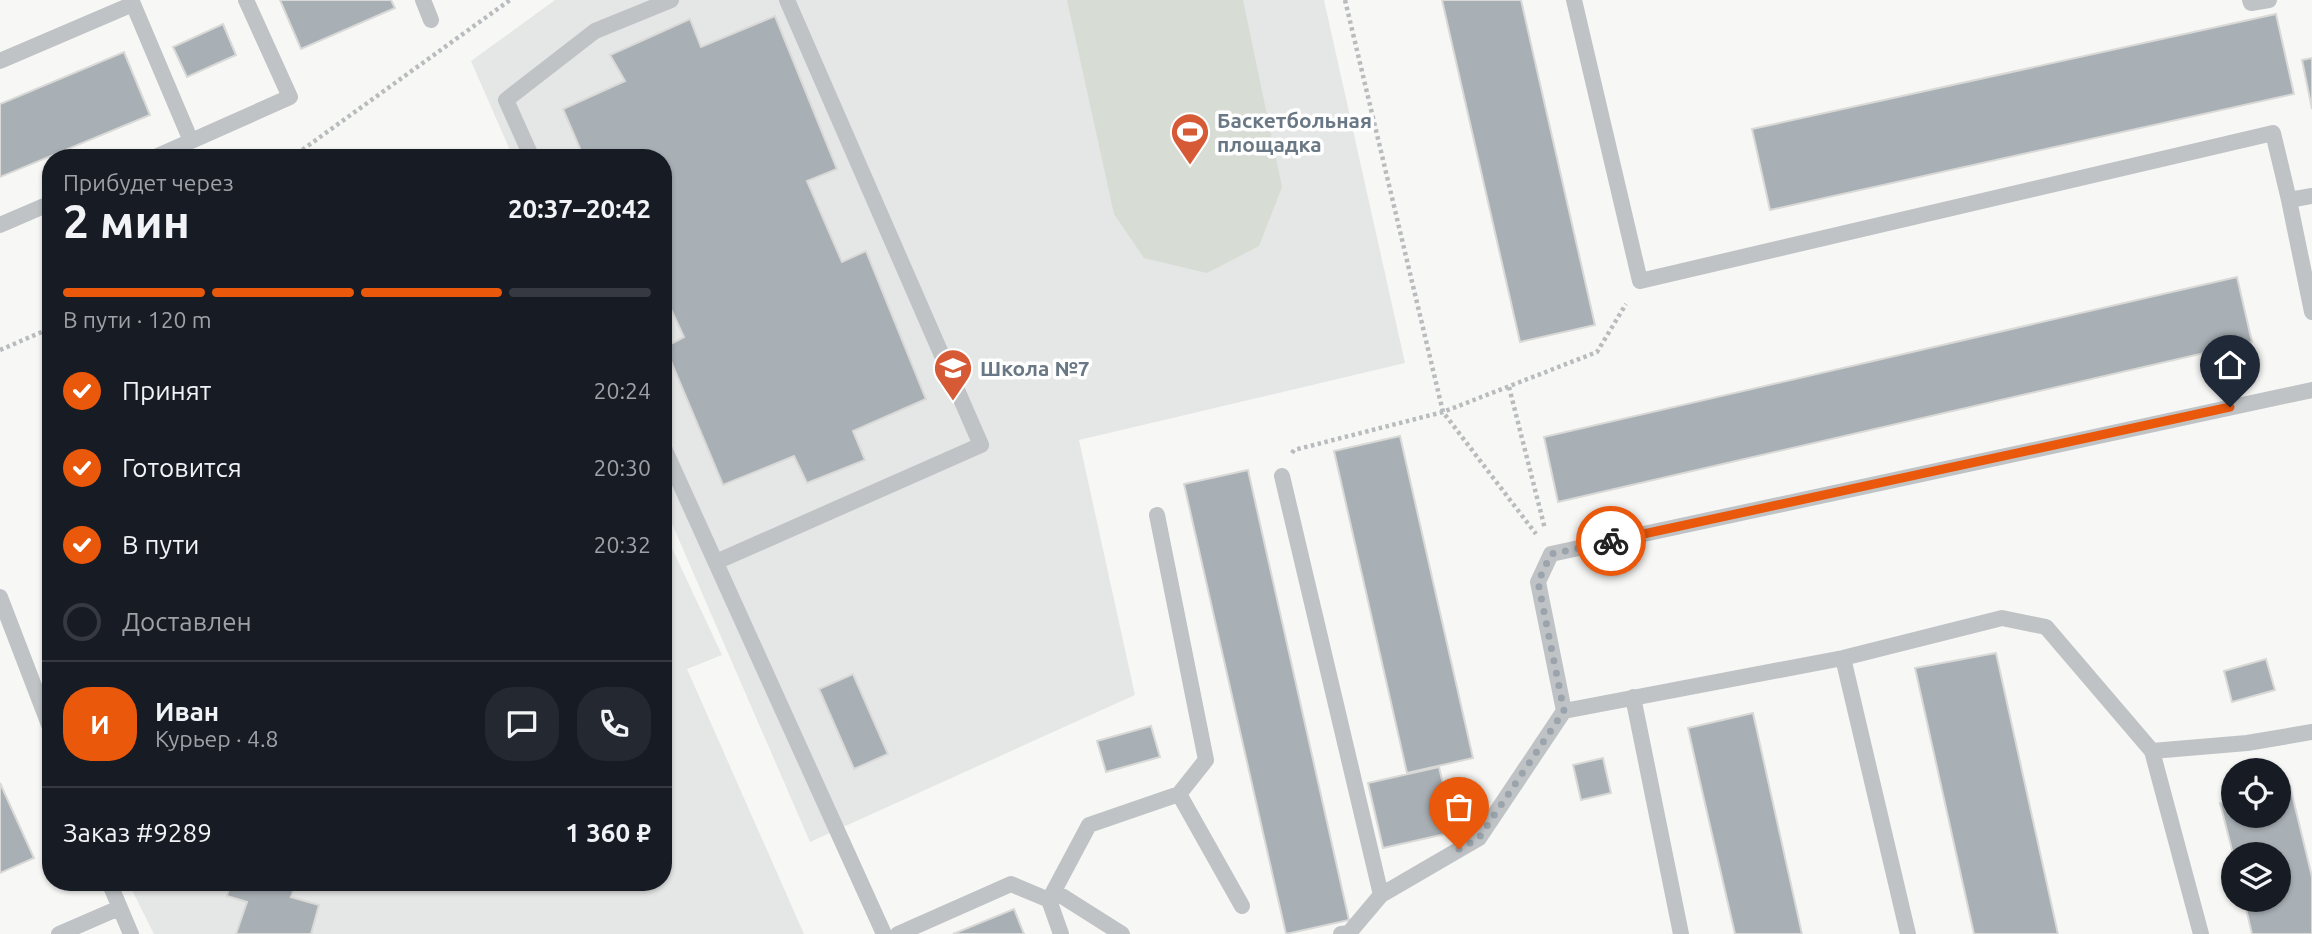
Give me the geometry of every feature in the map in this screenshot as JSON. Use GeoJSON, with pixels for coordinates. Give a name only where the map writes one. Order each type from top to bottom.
{"type":"FeatureCollection","features":[{"type":"Feature","properties":{"kind":"lane"},"geometry":{"type":"LineString","coordinates":[[173,149],[290,97],[246,0]]}},
{"type":"Feature","properties":{"kind":"lane"},"geometry":{"type":"LineString","coordinates":[[423,0],[431,20]]}},
{"type":"Feature","properties":{"kind":"lane"},"geometry":{"type":"LineString","coordinates":[[528,149],[506,100],[595,31],[671,0]]}},
{"type":"Feature","properties":{"kind":"lane"},"geometry":{"type":"LineString","coordinates":[[716,562],[981,445],[787,0]]}},
{"type":"Feature","properties":{"kind":"lane"},"geometry":{"type":"LineString","coordinates":[[1574,0],[1640,282],[2273,134],[2312,312]]}},
{"type":"Feature","properties":{"kind":"lane"},"geometry":{"type":"LineString","coordinates":[[2250,0],[2251,3],[2269,0]]}},
{"type":"Feature","properties":{"kind":"lane"},"geometry":{"type":"LineString","coordinates":[[0,61],[133,4],[191,141]]}},
{"type":"Feature","properties":{"kind":"lane"},"geometry":{"type":"LineString","coordinates":[[2289,200],[2312,196]]}},
{"type":"Feature","properties":{"kind":"lane"},"geometry":{"type":"LineString","coordinates":[[0,225],[42,207]]}},
{"type":"Feature","properties":{"kind":"lane"},"geometry":{"type":"LineString","coordinates":[[1564,711],[1538,582],[1551,554],[2312,390]]}},
{"type":"Feature","properties":{"kind":"lane"},"geometry":{"type":"LineString","coordinates":[[672,466],[884,934]]}},
{"type":"Feature","properties":{"kind":"lane"},"geometry":{"type":"LineString","coordinates":[[1282,477],[1381,895]]}},
{"type":"Feature","properties":{"kind":"lane"},"geometry":{"type":"LineString","coordinates":[[1061,934],[1051,896],[1089,825],[1179,794],[1206,760],[1157,514]]}},
{"type":"Feature","properties":{"kind":"lane"},"geometry":{"type":"LineString","coordinates":[[0,597],[42,707]]}},
{"type":"Feature","properties":{"kind":"lane"},"geometry":{"type":"LineString","coordinates":[[1340,934],[1349,933],[1381,895],[1479,838],[1564,711],[1843,658],[2002,618],[2046,627],[2152,751],[2201,934]]}},
{"type":"Feature","properties":{"kind":"lane"},"geometry":{"type":"LineString","coordinates":[[1843,658],[1908,934]]}},
{"type":"Feature","properties":{"kind":"lane"},"geometry":{"type":"LineString","coordinates":[[1633,696],[1681,934]]}},
{"type":"Feature","properties":{"kind":"lane"},"geometry":{"type":"LineString","coordinates":[[2152,751],[2247,743],[2312,732]]}},
{"type":"Feature","properties":{"kind":"lane"},"geometry":{"type":"LineString","coordinates":[[1179,794],[1242,905]]}},
{"type":"Feature","properties":{"kind":"lane"},"geometry":{"type":"LineString","coordinates":[[898,934],[1011,884],[1051,896],[1122,934]]}},
{"type":"Feature","properties":{"kind":"lane"},"geometry":{"type":"LineString","coordinates":[[112,891],[131,934]]}},
{"type":"Feature","properties":{"kind":"lane"},"geometry":{"type":"LineString","coordinates":[[59,934],[119,908]]}},
{"type":"Feature","properties":{"kind":"path"},"geometry":{"type":"LineString","coordinates":[[303,149],[510,0]]}},
{"type":"Feature","properties":{"kind":"path"},"geometry":{"type":"LineString","coordinates":[[1345,0],[1443,412],[1551,554]]}},
{"type":"Feature","properties":{"kind":"path"},"geometry":{"type":"LineString","coordinates":[[1282,477],[1294,450],[1443,412],[1597,352],[1640,282]]}},
{"type":"Feature","properties":{"kind":"path"},"geometry":{"type":"LineString","coordinates":[[0,350],[42,332]]}},
{"type":"Feature","properties":{"kind":"path"},"geometry":{"type":"LineString","coordinates":[[1509,387],[1551,554]]}},
{"type":"Feature","properties":{"kind":"shaded area","name":"Школа №7"},"geometry":{"type":"Polygon","coordinates":[[[555,0],[1324,0],[1405,363],[1079,440],[1135,695],[810,842],[672,524],[672,149],[510,149],[471,61],[555,0]]]}},
{"type":"Feature","properties":{"kind":"shaded area"},"geometry":{"type":"Polygon","coordinates":[[[1067,0],[1243,0],[1282,187],[1259,246],[1207,273],[1144,258],[1114,214],[1067,0]]]}},
{"type":"Feature","properties":{"kind":"shaded area"},"geometry":{"type":"Polygon","coordinates":[[[672,548],[722,655],[687,669],[804,934],[154,934],[132,891],[672,891],[672,548]]]}},
{"type":"Feature","properties":{"kind":"building"},"geometry":{"type":"Polygon","coordinates":[[[280,0],[391,0],[395,8],[301,49],[280,0]]]}},
{"type":"Feature","properties":{"kind":"building"},"geometry":{"type":"Polygon","coordinates":[[[1442,0],[1521,0],[1595,325],[1520,342],[1442,0]]]}},
{"type":"Feature","properties":{"kind":"building"},"geometry":{"type":"Polygon","coordinates":[[[2276,14],[2294,94],[1770,210],[1752,129],[2276,14]]]}},
{"type":"Feature","properties":{"kind":"building"},"geometry":{"type":"Polygon","coordinates":[[[775,16],[837,169],[807,181],[842,262],[866,251],[926,399],[853,431],[865,460],[807,483],[794,456],[723,485],[672,364],[672,343],[684,337],[672,311],[672,149],[580,149],[563,109],[625,81],[610,55],[690,19],[701,47],[775,16]]]}},
{"type":"Feature","properties":{"kind":"building"},"geometry":{"type":"Polygon","coordinates":[[[223,24],[236,55],[187,77],[173,47],[223,24]]]}},
{"type":"Feature","properties":{"kind":"building"},"geometry":{"type":"Polygon","coordinates":[[[124,52],[150,115],[68,149],[42,149],[42,160],[0,177],[0,104],[124,52]]]}},
{"type":"Feature","properties":{"kind":"building"},"geometry":{"type":"Polygon","coordinates":[[[2312,58],[2312,109],[2302,60],[2312,58]]]}},
{"type":"Feature","properties":{"kind":"building"},"geometry":{"type":"Polygon","coordinates":[[[2237,277],[2252,342],[1558,502],[1544,437],[2237,277]]]}},
{"type":"Feature","properties":{"kind":"building"},"geometry":{"type":"Polygon","coordinates":[[[1400,436],[1473,758],[1407,773],[1334,451],[1400,436]]]}},
{"type":"Feature","properties":{"kind":"building"},"geometry":{"type":"Polygon","coordinates":[[[1248,470],[1349,920],[1286,934],[1184,484],[1248,470]]]}},
{"type":"Feature","properties":{"kind":"building"},"geometry":{"type":"Polygon","coordinates":[[[1996,653],[2058,934],[1974,934],[1915,668],[1996,653]]]}},
{"type":"Feature","properties":{"kind":"building"},"geometry":{"type":"Polygon","coordinates":[[[2266,659],[2275,690],[2232,702],[2224,671],[2266,659]]]}},
{"type":"Feature","properties":{"kind":"building"},"geometry":{"type":"Polygon","coordinates":[[[853,674],[888,754],[854,769],[819,689],[853,674]]]}},
{"type":"Feature","properties":{"kind":"building"},"geometry":{"type":"Polygon","coordinates":[[[1753,713],[1802,934],[1735,934],[1688,728],[1753,713]]]}},
{"type":"Feature","properties":{"kind":"building"},"geometry":{"type":"Polygon","coordinates":[[[1151,726],[1160,757],[1106,772],[1097,741],[1151,726]]]}},
{"type":"Feature","properties":{"kind":"building"},"geometry":{"type":"Polygon","coordinates":[[[1603,758],[1611,793],[1581,800],[1573,765],[1603,758]]]}},
{"type":"Feature","properties":{"kind":"building"},"geometry":{"type":"Polygon","coordinates":[[[1439,767],[1454,832],[1383,848],[1368,783],[1439,767]]]}},
{"type":"Feature","properties":{"kind":"building"},"geometry":{"type":"Polygon","coordinates":[[[0,783],[34,858],[0,873],[0,783]]]}},
{"type":"Feature","properties":{"kind":"building"},"geometry":{"type":"Polygon","coordinates":[[[2291,790],[2312,877],[2312,934],[2252,934],[2247,912],[2291,912],[2291,842],[2230,842],[2226,828],[2291,828],[2291,790]]]}},
{"type":"Feature","properties":{"kind":"building"},"geometry":{"type":"Polygon","coordinates":[[[228,891],[293,891],[291,897],[319,905],[311,934],[236,934],[247,902],[227,896],[228,891]]]}},
{"type":"Feature","properties":{"kind":"building"},"geometry":{"type":"Polygon","coordinates":[[[1014,909],[1024,934],[953,934],[1014,909]]]}},
{"type":"Feature","properties":{"kind":"way so far"},"geometry":{"type":"LineString","coordinates":[[1459,849],[1479,838],[1564,711],[1538,582],[1551,554],[1611,541]]}},
{"type":"Feature","properties":{"kind":"place","name":"Баскетбольная площадка"},"geometry":{"type":"Point","coordinates":[1190,166]}},
{"type":"Feature","properties":{"kind":"place","name":"Школа №7"},"geometry":{"type":"Point","coordinates":[953,402]}},
{"type":"Feature","properties":{"kind":"route"},"geometry":{"type":"LineString","coordinates":[[1611,541],[2230,407]]}}]}
